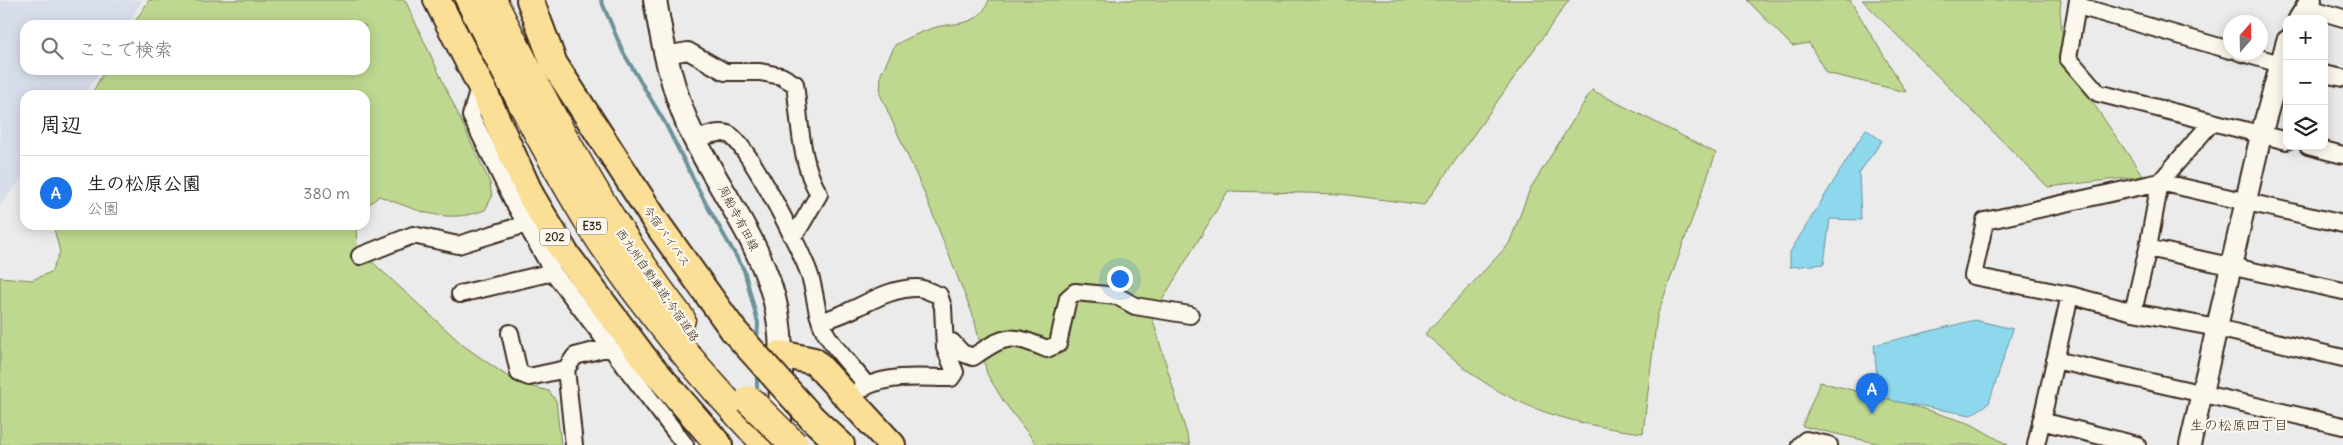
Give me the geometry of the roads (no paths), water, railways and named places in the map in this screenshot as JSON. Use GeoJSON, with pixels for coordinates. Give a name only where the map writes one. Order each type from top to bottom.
{"type":"FeatureCollection","features":[{"type":"Feature","properties":{"kind":"highway","name":"202"},"geometry":{"type":"LineString","coordinates":[[437,0],[485,94],[531,196],[565,254],[647,362],[719,445]]}},
{"type":"Feature","properties":{"kind":"highway","name":"西九州自動車道;今宿道路"},"geometry":{"type":"LineString","coordinates":[[470,0],[548,150],[595,230],[649,309],[695,367],[767,445]]}},
{"type":"Feature","properties":{"kind":"highway","name":"西九州自動車道;今宿道路"},"geometry":{"type":"LineString","coordinates":[[492,0],[565,140],[611,218],[664,298],[709,355],[794,445]]}},
{"type":"Feature","properties":{"kind":"highway","name":"今宿バイパス"},"geometry":{"type":"LineString","coordinates":[[530,0],[554,64],[658,224],[734,331],[812,418],[841,445]]}},
{"type":"Feature","properties":{"kind":"highway"},"geometry":{"type":"LineString","coordinates":[[780,354],[814,361],[858,391],[892,445]]}},
{"type":"Feature","properties":{"kind":"main road","name":"周船寺有田線"},"geometry":{"type":"LineString","coordinates":[[655,0],[665,55],[687,123],[758,254],[774,298],[780,354],[780,445]]}},
{"type":"Feature","properties":{"kind":"street"},"geometry":{"type":"LineString","coordinates":[[2223,48],[2078,3],[2068,58],[2098,93],[2283,140]]}},
{"type":"Feature","properties":{"kind":"street"},"geometry":{"type":"LineString","coordinates":[[2305,8],[2343,18]]}},
{"type":"Feature","properties":{"kind":"street"},"geometry":{"type":"LineString","coordinates":[[665,55],[688,51],[726,72],[781,76],[796,84],[806,160],[812,182],[819,194],[798,230],[791,235]]}},
{"type":"Feature","properties":{"kind":"street"},"geometry":{"type":"LineString","coordinates":[[2190,445],[2261,134],[2283,65],[2266,60]]}},
{"type":"Feature","properties":{"kind":"street"},"geometry":{"type":"LineString","coordinates":[[2328,75],[2343,78]]}},
{"type":"Feature","properties":{"kind":"street"},"geometry":{"type":"LineString","coordinates":[[485,94],[477,95],[471,116],[526,224],[553,272],[684,445]]}},
{"type":"Feature","properties":{"kind":"street"},"geometry":{"type":"LineString","coordinates":[[2133,312],[2148,248],[2160,182],[2211,123]]}},
{"type":"Feature","properties":{"kind":"street"},"geometry":{"type":"LineString","coordinates":[[695,140],[714,133],[730,134],[744,147],[810,274],[821,321],[858,391],[876,382],[903,378],[951,378],[955,372],[945,343],[943,307],[939,295],[918,288],[892,291],[834,318],[821,321]]}},
{"type":"Feature","properties":{"kind":"street"},"geometry":{"type":"LineString","coordinates":[[2324,150],[2343,155]]}},
{"type":"Feature","properties":{"kind":"street"},"geometry":{"type":"LineString","coordinates":[[2343,224],[2160,182],[1984,221],[1973,276],[2070,295],[2133,312],[2217,328],[2343,358]]}},
{"type":"Feature","properties":{"kind":"street"},"geometry":{"type":"LineString","coordinates":[[360,256],[413,234],[458,245],[526,224]]}},
{"type":"Feature","properties":{"kind":"street"},"geometry":{"type":"LineString","coordinates":[[2148,248],[2343,291]]}},
{"type":"Feature","properties":{"kind":"street"},"geometry":{"type":"LineString","coordinates":[[460,294],[553,272]]}},
{"type":"Feature","properties":{"kind":"street"},"geometry":{"type":"LineString","coordinates":[[945,343],[952,342],[962,353],[974,357],[999,340],[1016,337],[1048,349],[1058,344],[1068,298],[1075,292],[1117,296],[1135,306],[1190,315]]}},
{"type":"Feature","properties":{"kind":"street"},"geometry":{"type":"LineString","coordinates":[[2036,445],[2070,295]]}},
{"type":"Feature","properties":{"kind":"street"},"geometry":{"type":"LineString","coordinates":[[510,333],[518,373],[529,377],[566,369]]}},
{"type":"Feature","properties":{"kind":"street"},"geometry":{"type":"LineString","coordinates":[[574,445],[566,369],[575,356],[610,347]]}},
{"type":"Feature","properties":{"kind":"street"},"geometry":{"type":"LineString","coordinates":[[2055,360],[2202,392],[2343,426]]}},
{"type":"Feature","properties":{"kind":"street"},"geometry":{"type":"LineString","coordinates":[[2041,422],[2137,445]]}},
{"type":"Feature","properties":{"kind":"street"},"geometry":{"type":"LineString","coordinates":[[1800,445],[1806,440],[1829,445]]}},
{"type":"Feature","properties":{"kind":"water"},"geometry":{"type":"Polygon","coordinates":[[[1866,129],[1882,141],[1859,173],[1861,220],[1830,219],[1824,264],[1790,267],[1790,252],[1866,129]]]}},
{"type":"Feature","properties":{"kind":"water"},"geometry":{"type":"Polygon","coordinates":[[[1975,320],[2013,329],[1989,403],[1971,415],[1893,401],[1878,388],[1874,345],[1975,320]]]}},
{"type":"Feature","properties":{"kind":"waterway"},"geometry":{"type":"LineString","coordinates":[[601,0],[623,52],[665,123],[705,202],[744,270],[758,323],[757,343]]}},
{"type":"Feature","properties":{"kind":"waterway"},"geometry":{"type":"LineString","coordinates":[[757,372],[757,393]]}},
{"type":"Feature","properties":{"kind":"place","name":"生の松原公園"},"geometry":{"type":"Point","coordinates":[1872,414]}},
{"type":"Feature","properties":{"kind":"district","name":"生の松原四丁目"},"geometry":{"type":"Point","coordinates":[2239,425]}}]}
